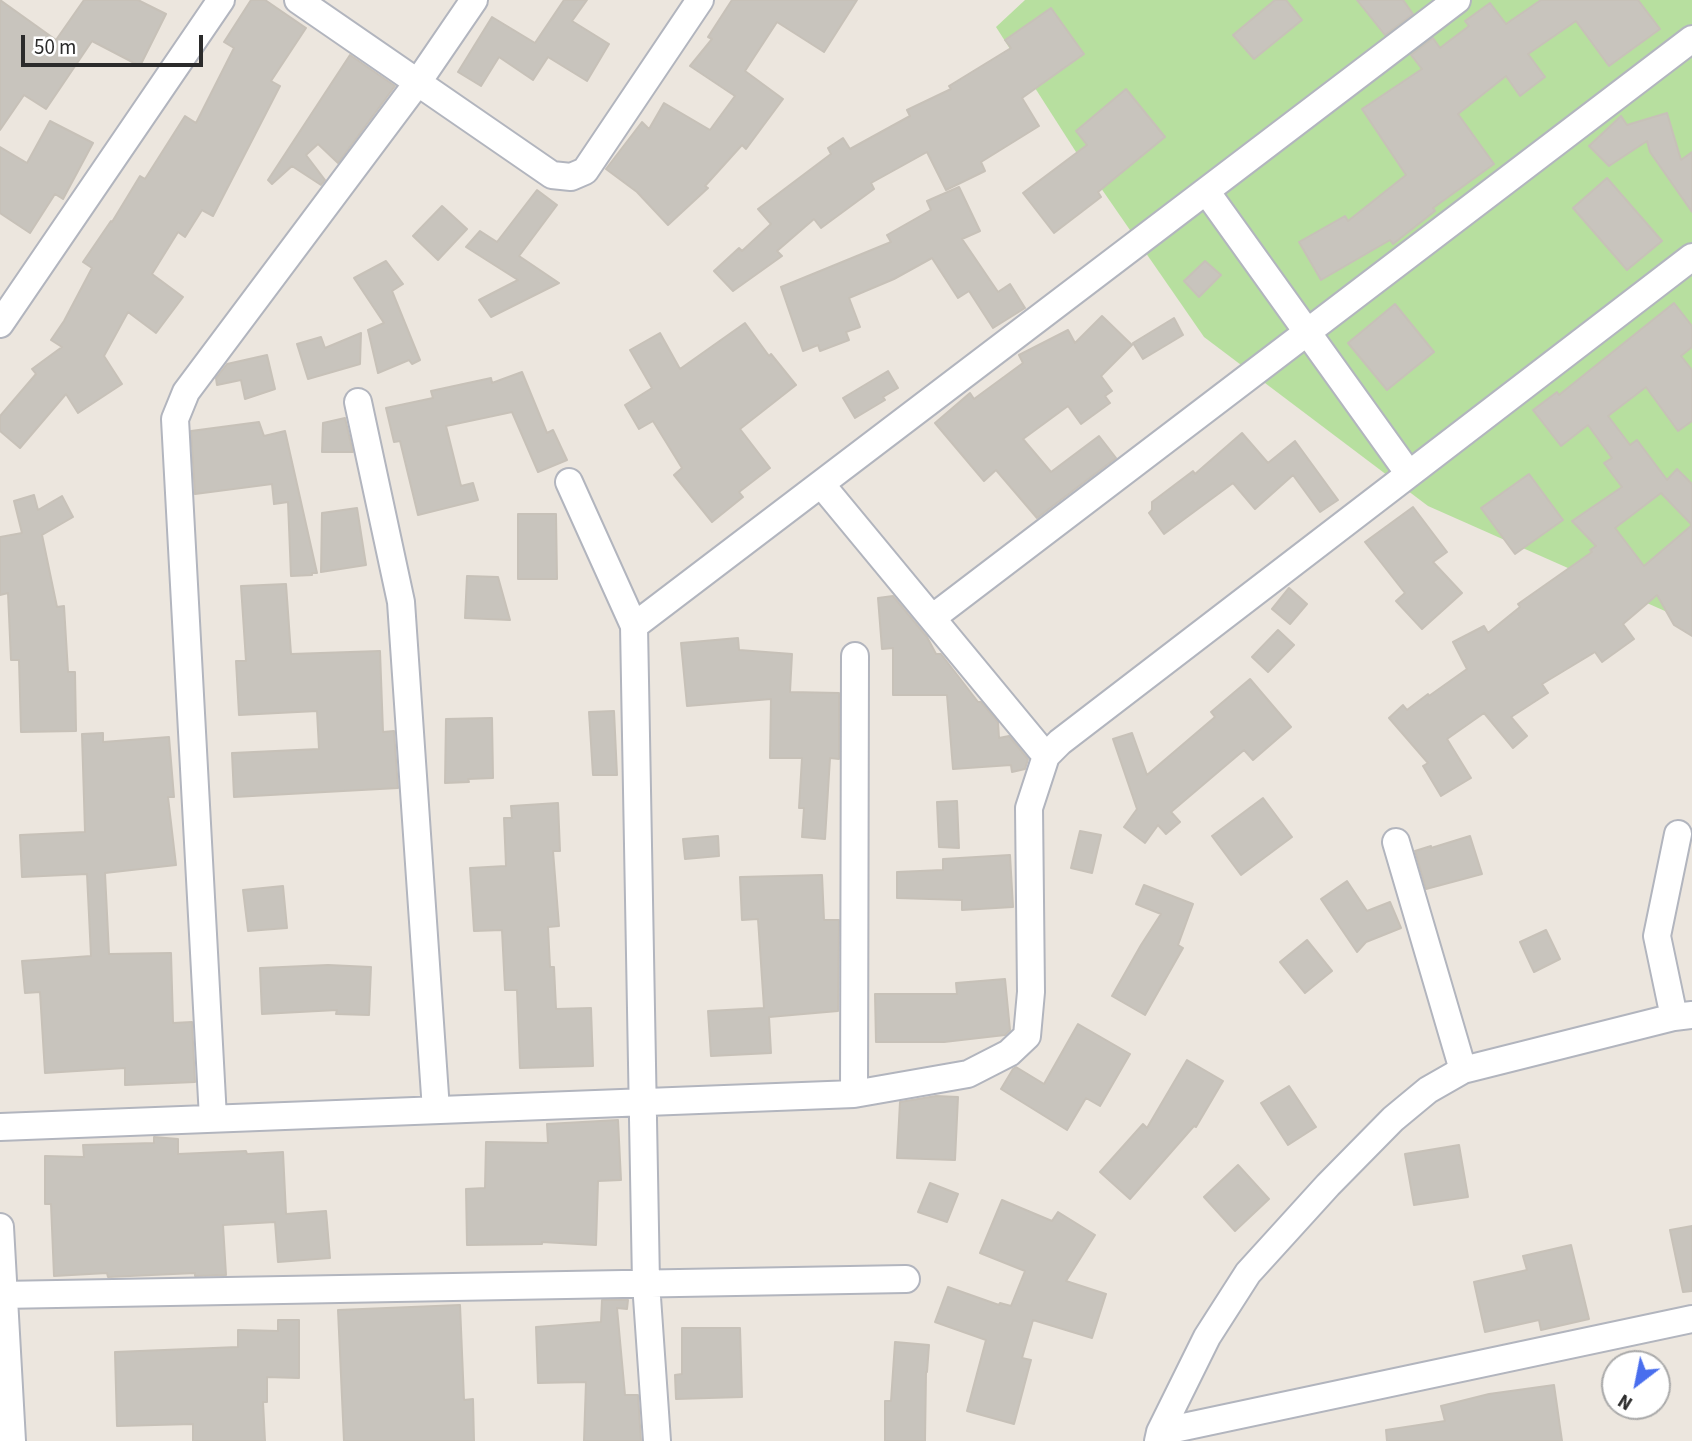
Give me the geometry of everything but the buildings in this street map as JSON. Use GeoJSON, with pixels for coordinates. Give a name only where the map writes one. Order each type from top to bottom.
{"type":"FeatureCollection","features":[{"type":"Feature","properties":{"kind":"street"},"geometry":{"type":"LineString","coordinates":[[0,324],[221,0]]}},
{"type":"Feature","properties":{"kind":"street"},"geometry":{"type":"LineString","coordinates":[[298,0],[552,175],[571,177],[585,171],[700,0]]}},
{"type":"Feature","properties":{"kind":"street"},"geometry":{"type":"LineString","coordinates":[[213,1118],[175,419],[186,392],[418,82],[474,0]]}},
{"type":"Feature","properties":{"kind":"street"},"geometry":{"type":"LineString","coordinates":[[634,626],[1457,0]]}},
{"type":"Feature","properties":{"kind":"street"},"geometry":{"type":"LineString","coordinates":[[932,618],[1692,38]]}},
{"type":"Feature","properties":{"kind":"street"},"geometry":{"type":"LineString","coordinates":[[1206,191],[1409,474]]}},
{"type":"Feature","properties":{"kind":"street"},"geometry":{"type":"LineString","coordinates":[[0,1127],[854,1094],[968,1074],[1009,1053],[1027,1036],[1031,992],[1029,808],[1046,756],[1060,742],[1692,257]]}},
{"type":"Feature","properties":{"kind":"street"},"geometry":{"type":"LineString","coordinates":[[358,402],[401,602],[436,1110]]}},
{"type":"Feature","properties":{"kind":"street"},"geometry":{"type":"LineString","coordinates":[[569,482],[634,626],[646,1283],[657,1441]]}},
{"type":"Feature","properties":{"kind":"street"},"geometry":{"type":"LineString","coordinates":[[821,484],[1046,756]]}},
{"type":"Feature","properties":{"kind":"street"},"geometry":{"type":"LineString","coordinates":[[854,1094],[855,656]]}},
{"type":"Feature","properties":{"kind":"street"},"geometry":{"type":"LineString","coordinates":[[1159,1436],[1208,1337],[1248,1273],[1328,1185],[1393,1119],[1428,1090],[1463,1070],[1683,1016],[1657,936],[1678,834]]}},
{"type":"Feature","properties":{"kind":"street"},"geometry":{"type":"LineString","coordinates":[[1396,842],[1463,1070]]}},
{"type":"Feature","properties":{"kind":"street"},"geometry":{"type":"LineString","coordinates":[[0,1227],[12,1441]]}},
{"type":"Feature","properties":{"kind":"street"},"geometry":{"type":"LineString","coordinates":[[2,1294],[905,1279]]}},
{"type":"Feature","properties":{"kind":"street"},"geometry":{"type":"LineString","coordinates":[[1159,1436],[1692,1319]]}},
{"type":"Feature","properties":{"kind":"green space"},"geometry":{"type":"Polygon","coordinates":[[[1025,0],[1692,0],[1692,623],[1428,506],[1204,337],[1076,152],[996,27],[1025,0]]]}}]}
